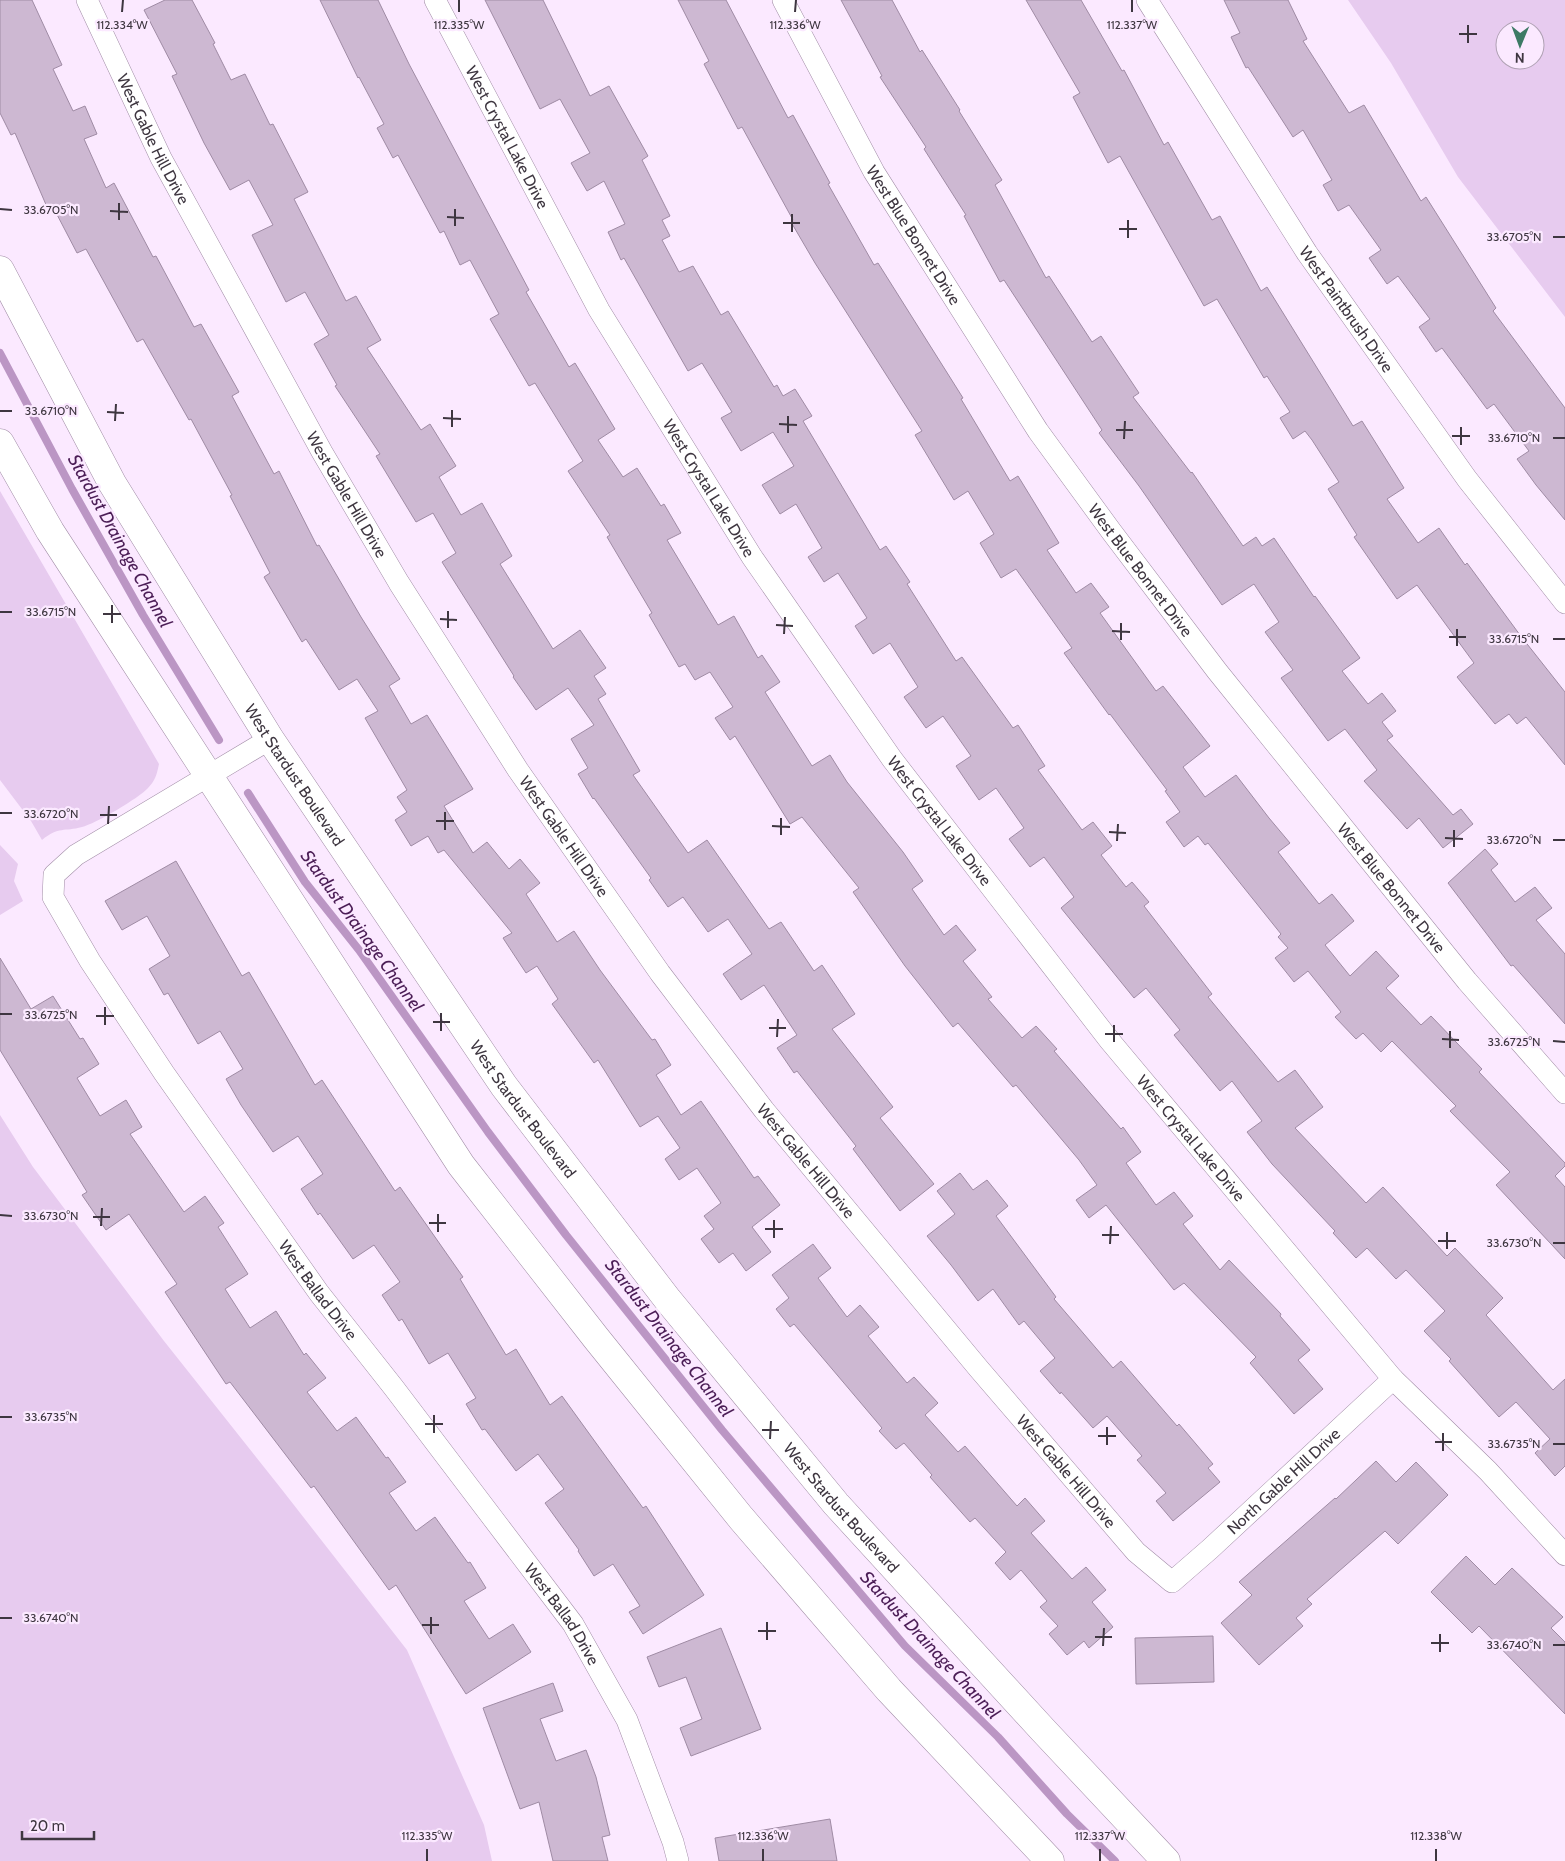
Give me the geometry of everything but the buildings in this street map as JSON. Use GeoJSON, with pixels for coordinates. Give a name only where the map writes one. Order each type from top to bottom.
{"type":"FeatureCollection","features":[{"type":"Feature","properties":{"kind":"street","name":"West Gable Hill Drive"},"geometry":{"type":"LineString","coordinates":[[86,0],[161,158],[322,452],[400,583],[518,770],[660,973],[764,1110],[979,1368],[1136,1552],[1172,1582]]}},
{"type":"Feature","properties":{"kind":"street","name":"West Crystal Lake Drive"},"geometry":{"type":"LineString","coordinates":[[435,0],[599,310],[752,557],[892,758],[1110,1041],[1393,1378],[1488,1471],[1565,1555]]}},
{"type":"Feature","properties":{"kind":"street","name":"West Blue Bonnet Drive"},"geometry":{"type":"LineString","coordinates":[[783,0],[874,172],[1038,431],[1217,671],[1468,981],[1565,1093]]}},
{"type":"Feature","properties":{"kind":"street","name":"West Paintbrush Drive"},"geometry":{"type":"LineString","coordinates":[[1147,0],[1312,261],[1467,479],[1565,603]]}},
{"type":"Feature","properties":{"kind":"street","name":"West Stardust Boulevard"},"geometry":{"type":"LineString","coordinates":[[0,270],[112,483],[270,739],[504,1086],[668,1300],[836,1504],[1166,1861]]}},
{"type":"Feature","properties":{"kind":"street"},"geometry":{"type":"LineString","coordinates":[[0,443],[50,531],[461,1165],[596,1338],[742,1518],[889,1690],[1050,1861]]}},
{"type":"Feature","properties":{"kind":"street","name":"West Ballad Drive"},"geometry":{"type":"LineString","coordinates":[[270,739],[76,855],[54,875],[53,897],[90,961],[154,1057],[319,1293],[394,1388],[573,1624],[627,1720],[673,1842],[678,1861]]}},
{"type":"Feature","properties":{"kind":"street","name":"North Gable Hill Drive"},"geometry":{"type":"LineString","coordinates":[[1172,1582],[1210,1549],[1393,1378]]}},
{"type":"Feature","properties":{"kind":"shaded area"},"geometry":{"type":"Polygon","coordinates":[[[1348,0],[1565,0],[1565,317],[1458,177],[1391,63],[1348,0]]]}},
{"type":"Feature","properties":{"kind":"shaded area"},"geometry":{"type":"Polygon","coordinates":[[[0,491],[159,764],[150,785],[127,804],[88,825],[57,831],[42,840],[31,821],[0,780],[0,491]]]}},
{"type":"Feature","properties":{"kind":"shaded area"},"geometry":{"type":"Polygon","coordinates":[[[0,845],[18,864],[14,881],[23,901],[0,915],[0,845]]]}},
{"type":"Feature","properties":{"kind":"shaded area"},"geometry":{"type":"Polygon","coordinates":[[[0,1115],[33,1167],[164,1341],[407,1650],[484,1825],[492,1861],[0,1861],[0,1115]]]}},
{"type":"Feature","properties":{"kind":"waterway","name":"Stardust Drainage Channel"},"geometry":{"type":"LineString","coordinates":[[0,353],[72,489],[143,615],[219,740]]}},
{"type":"Feature","properties":{"kind":"waterway","name":"Stardust Drainage Channel"},"geometry":{"type":"LineString","coordinates":[[248,793],[305,882],[359,950],[488,1132],[566,1235],[722,1430],[905,1646],[998,1737],[1067,1814],[1115,1861]]}}]}
